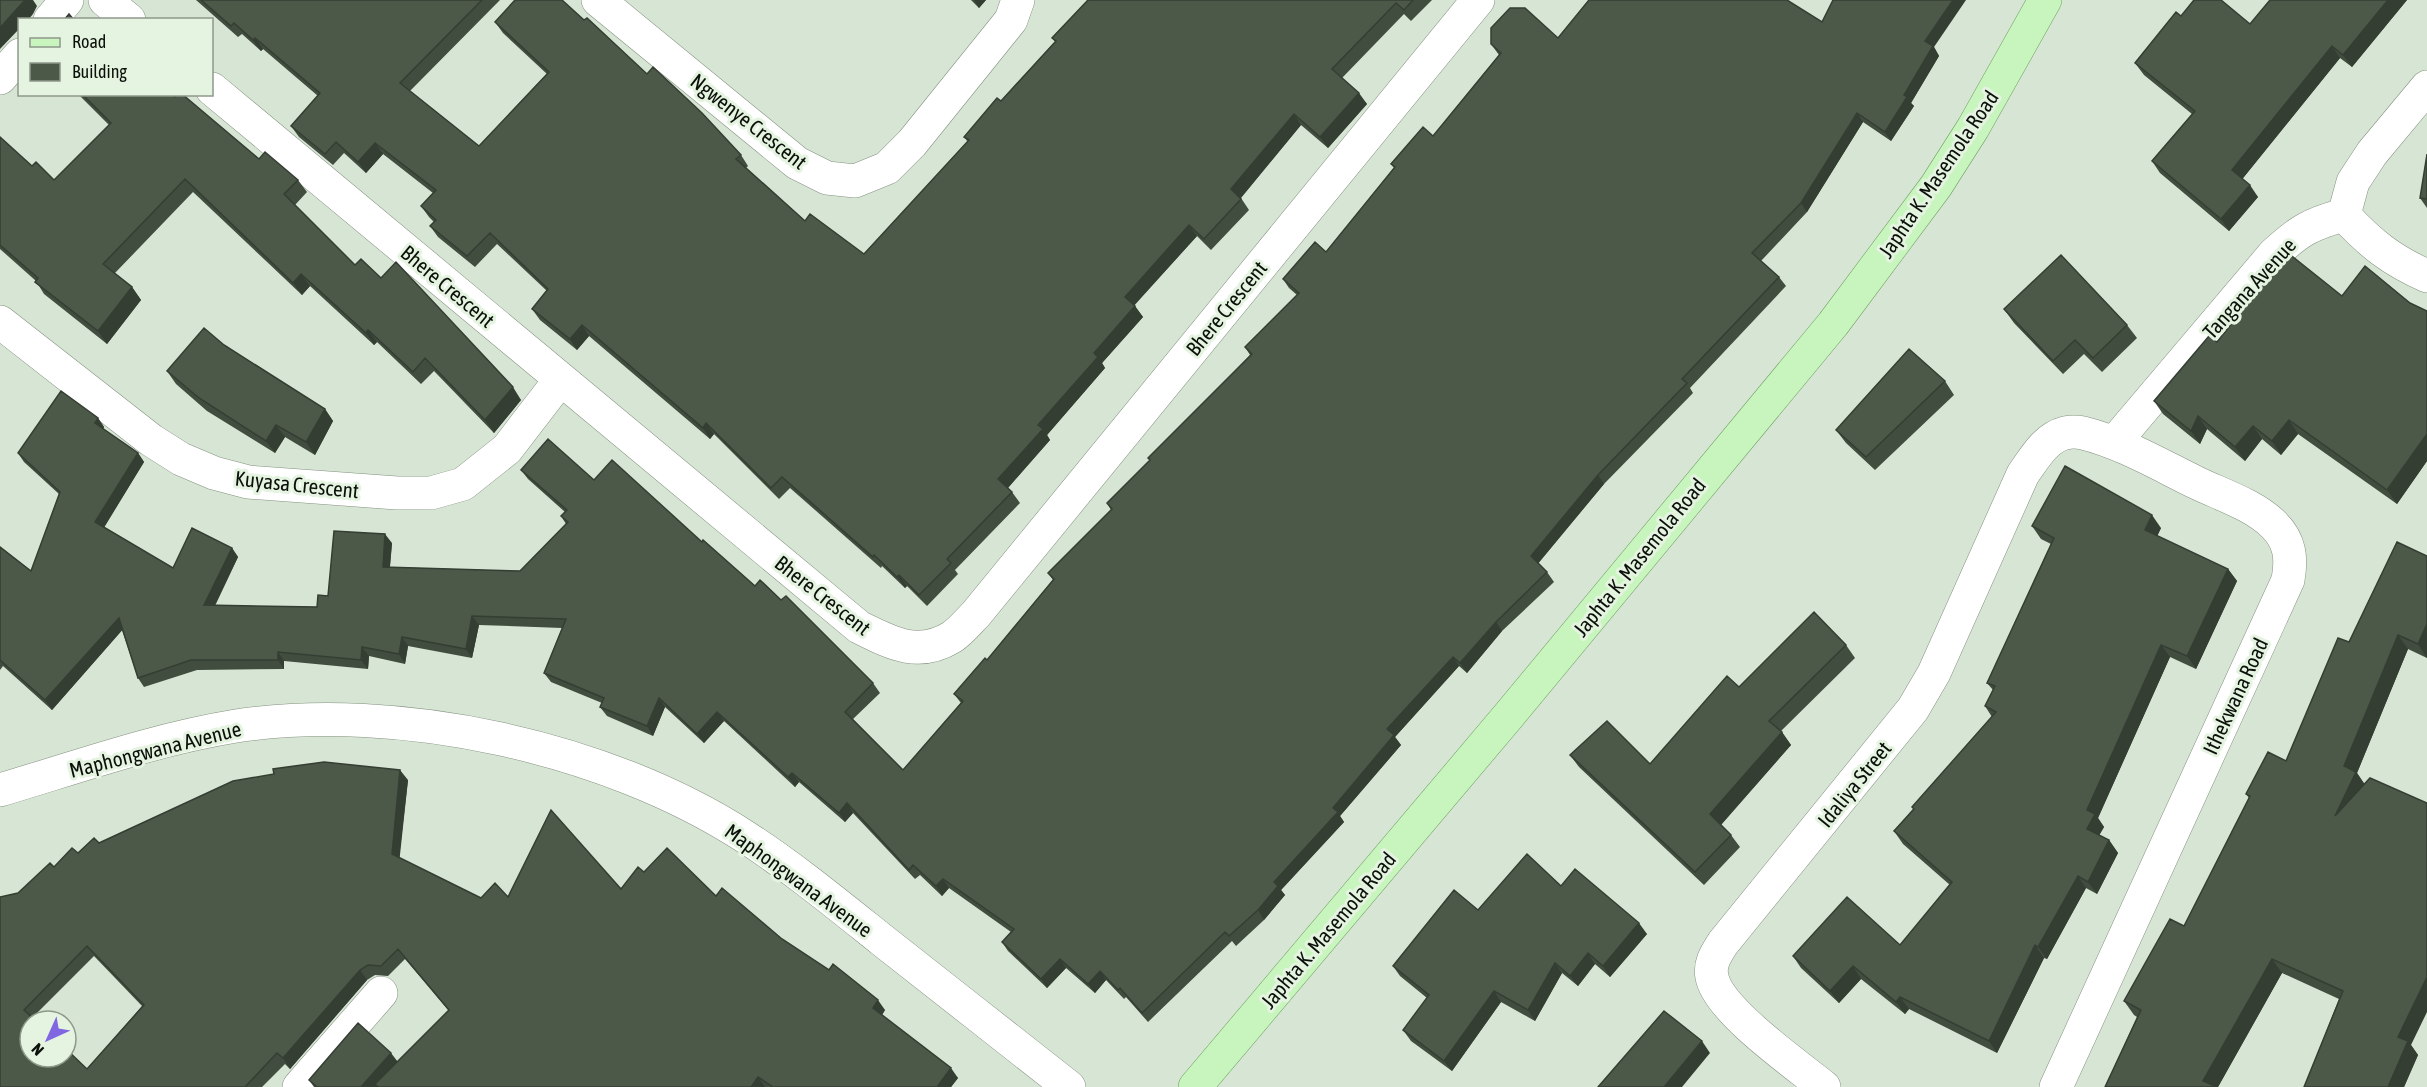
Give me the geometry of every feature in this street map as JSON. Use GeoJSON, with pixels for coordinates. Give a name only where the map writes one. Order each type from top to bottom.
{"type":"FeatureCollection","features":[{"type":"Feature","properties":{"kind":"main road","name":"Japhta K. Masemola Road"},"geometry":{"type":"LineString","coordinates":[[1195,1087],[1510,714],[1833,324],[1936,186],[1973,128],[2046,0]]}},
{"type":"Feature","properties":{"kind":"street"},"geometry":{"type":"LineString","coordinates":[[52,18],[67,0]]}},
{"type":"Feature","properties":{"kind":"street"},"geometry":{"type":"LineString","coordinates":[[105,0],[127,18]]}},
{"type":"Feature","properties":{"kind":"street","name":"Ngwenye Crescent"},"geometry":{"type":"LineString","coordinates":[[598,0],[797,164],[827,178],[855,181],[887,168],[912,143],[1011,20],[1018,0]]}},
{"type":"Feature","properties":{"kind":"street","name":"Bhere Crescent"},"geometry":{"type":"LineString","coordinates":[[213,90],[859,627],[895,645],[925,648],[952,636],[976,614],[1478,0]]}},
{"type":"Feature","properties":{"kind":"street"},"geometry":{"type":"LineString","coordinates":[[0,78],[18,57]]}},
{"type":"Feature","properties":{"kind":"street"},"geometry":{"type":"LineString","coordinates":[[2427,87],[2372,153],[2353,182],[2344,215],[2373,245],[2404,266],[2427,276]]}},
{"type":"Feature","properties":{"kind":"street","name":"Tangana Avenue"},"geometry":{"type":"LineString","coordinates":[[2114,443],[2274,254],[2295,234],[2316,222],[2344,215]]}},
{"type":"Feature","properties":{"kind":"street","name":"Kuyasa Crescent"},"geometry":{"type":"LineString","coordinates":[[0,322],[151,440],[181,459],[214,473],[248,482],[431,494],[463,484],[507,449],[560,380]]}},
{"type":"Feature","properties":{"kind":"street","name":"Ithekwana Road"},"geometry":{"type":"LineString","coordinates":[[2054,437],[2081,432],[2114,443],[2246,506],[2273,524],[2287,542],[2291,562],[2288,580],[2056,1087]]}},
{"type":"Feature","properties":{"kind":"street","name":"Idaliya Street"},"geometry":{"type":"LineString","coordinates":[[1824,1087],[1741,1019],[1720,996],[1712,977],[1712,960],[1723,943],[1913,709],[1934,673],[2023,474],[2039,452],[2054,437]]}},
{"type":"Feature","properties":{"kind":"street","name":"Maphongwana Avenue"},"geometry":{"type":"LineString","coordinates":[[0,790],[163,742],[235,726],[303,720],[392,723],[475,734],[579,759],[647,784],[743,835],[820,891],[1069,1087]]}},
{"type":"Feature","properties":{"kind":"street"},"geometry":{"type":"LineString","coordinates":[[299,1087],[381,993]]}},
{"type":"Feature","properties":{"kind":"building"},"geometry":{"type":"Polygon","coordinates":[[[0,0],[25,0],[0,28],[0,0]]]}},
{"type":"Feature","properties":{"kind":"building"},"geometry":{"type":"Polygon","coordinates":[[[201,0],[482,0],[400,83],[479,146],[549,72],[495,22],[515,0],[562,0],[584,20],[587,18],[647,74],[653,67],[702,113],[741,155],[736,159],[805,221],[810,214],[864,254],[969,140],[964,137],[997,98],[1001,101],[1056,41],[1052,38],[1088,0],[1413,0],[1404,10],[1396,3],[1332,69],[1359,93],[1320,137],[1294,114],[1231,189],[1241,199],[1204,239],[1189,225],[1125,297],[1135,306],[1094,353],[1098,357],[1038,425],[1043,429],[998,479],[1012,492],[947,559],[951,563],[919,595],[899,575],[897,577],[874,555],[873,557],[782,477],[771,488],[706,423],[703,428],[582,325],[570,339],[532,309],[548,289],[490,233],[467,256],[430,226],[436,220],[421,206],[436,190],[375,143],[358,162],[336,142],[325,154],[291,126],[320,93],[255,38],[253,40],[234,23],[231,26],[201,0]]]}},
{"type":"Feature","properties":{"kind":"building"},"geometry":{"type":"Polygon","coordinates":[[[1589,0],[1787,0],[1822,22],[1833,0],[1953,0],[1925,41],[1933,46],[1904,95],[1907,97],[1885,132],[1857,113],[1801,203],[1752,253],[1779,277],[1682,379],[1687,383],[1598,475],[1531,556],[1547,572],[1496,622],[1460,663],[1453,657],[1387,729],[1394,735],[1333,808],[1338,812],[1274,882],[1278,886],[1258,910],[1229,936],[1225,932],[1142,1013],[1120,988],[1118,990],[1100,971],[1088,984],[1060,959],[1041,979],[1002,942],[1014,929],[943,879],[936,886],[913,865],[909,870],[847,803],[839,813],[792,773],[788,777],[717,712],[697,734],[659,698],[647,726],[600,707],[604,698],[544,673],[566,619],[472,616],[466,649],[402,637],[399,654],[362,647],[361,660],[278,652],[278,660],[191,660],[138,678],[119,618],[45,700],[0,660],[0,547],[31,571],[60,492],[18,453],[61,391],[98,418],[95,423],[138,453],[95,522],[173,568],[192,528],[232,548],[204,605],[317,607],[318,595],[328,596],[334,531],[385,534],[383,567],[520,571],[568,522],[561,516],[567,510],[521,470],[548,439],[594,480],[612,460],[702,542],[703,540],[755,586],[760,580],[781,600],[786,596],[873,683],[845,712],[903,770],[963,701],[954,694],[985,658],[987,660],[1054,579],[1048,573],[1112,509],[1107,503],[1150,460],[1148,458],[1252,354],[1245,347],[1299,293],[1283,279],[1315,242],[1326,252],[1395,167],[1391,164],[1423,127],[1433,136],[1501,53],[1491,44],[1491,28],[1510,8],[1525,8],[1558,38],[1589,0]]]}},
{"type":"Feature","properties":{"kind":"building"},"geometry":{"type":"Polygon","coordinates":[[[2194,0],[2221,0],[2250,24],[2270,0],[2388,0],[2343,55],[2332,46],[2232,170],[2250,185],[2221,219],[2152,161],[2195,111],[2135,63],[2176,12],[2181,16],[2194,0]]]}},
{"type":"Feature","properties":{"kind":"building"},"geometry":{"type":"Polygon","coordinates":[[[84,96],[184,96],[259,159],[265,152],[298,180],[284,194],[355,265],[361,259],[381,278],[396,262],[513,387],[485,420],[425,358],[413,372],[368,330],[366,333],[301,274],[293,283],[185,179],[103,264],[132,287],[98,331],[35,282],[38,278],[0,245],[0,137],[32,166],[36,162],[54,180],[111,123],[84,96]]]}},
{"type":"Feature","properties":{"kind":"building"},"geometry":{"type":"Polygon","coordinates":[[[2427,154],[2427,199],[2420,198],[2427,154]]]}},
{"type":"Feature","properties":{"kind":"building"},"geometry":{"type":"Polygon","coordinates":[[[2288,253],[2342,296],[2365,266],[2410,303],[2427,311],[2427,434],[2387,490],[2289,420],[2272,441],[2253,426],[2235,447],[2198,416],[2191,431],[2154,401],[2209,336],[2217,342],[2288,253]]]}},
{"type":"Feature","properties":{"kind":"building"},"geometry":{"type":"Polygon","coordinates":[[[2061,255],[2127,325],[2093,358],[2075,340],[2053,361],[2004,309],[2061,255]]]}},
{"type":"Feature","properties":{"kind":"building"},"geometry":{"type":"Polygon","coordinates":[[[204,328],[224,345],[325,409],[306,442],[276,425],[266,441],[199,398],[167,371],[204,328]]]}},
{"type":"Feature","properties":{"kind":"building"},"geometry":{"type":"Polygon","coordinates":[[[1909,349],[1945,381],[1866,457],[1836,430],[1909,349]]]}},
{"type":"Feature","properties":{"kind":"building"},"geometry":{"type":"Polygon","coordinates":[[[2065,466],[2152,515],[2145,530],[2228,569],[2187,656],[2161,645],[2087,810],[2095,814],[2087,829],[2109,840],[2088,882],[2078,876],[2038,947],[2035,945],[1989,1041],[1900,997],[1896,1002],[1853,966],[1830,991],[1793,956],[1847,897],[1900,945],[1952,882],[1894,831],[1914,809],[1912,807],[1996,712],[1985,706],[1995,686],[1987,683],[2054,538],[2032,526],[2065,466]]]}},
{"type":"Feature","properties":{"kind":"building"},"geometry":{"type":"Polygon","coordinates":[[[2397,542],[2427,556],[2427,624],[2418,644],[2398,635],[2344,766],[2356,772],[2335,816],[2370,778],[2427,803],[2427,977],[2398,1037],[2408,1041],[2388,1087],[2304,1087],[2343,991],[2272,959],[2203,1081],[2217,1087],[2105,1087],[2141,1010],[2124,1001],[2170,919],[2184,926],[2250,796],[2246,794],[2268,752],[2286,761],[2338,638],[2349,642],[2397,542]]]}},
{"type":"Feature","properties":{"kind":"building"},"geometry":{"type":"Polygon","coordinates":[[[1814,612],[1846,645],[1769,721],[1782,732],[1710,814],[1731,835],[1695,872],[1570,755],[1607,721],[1650,764],[1727,676],[1739,687],[1814,612]]]}},
{"type":"Feature","properties":{"kind":"building"},"geometry":{"type":"Polygon","coordinates":[[[324,762],[400,770],[392,854],[481,898],[495,883],[508,897],[551,810],[621,889],[638,867],[644,872],[667,848],[716,896],[722,888],[782,939],[829,970],[833,964],[878,1000],[873,1008],[951,1068],[937,1087],[773,1087],[758,1077],[751,1087],[378,1087],[375,1084],[449,1010],[398,949],[381,966],[368,965],[360,970],[283,1058],[277,1053],[245,1087],[0,1087],[0,897],[18,893],[50,863],[54,867],[72,848],[78,853],[94,838],[99,843],[233,781],[274,774],[273,769],[324,762]],[[87,946],[25,1009],[18,1009],[18,1069],[78,1069],[78,1060],[87,1069],[144,1005],[87,946]]]}},
{"type":"Feature","properties":{"kind":"building"},"geometry":{"type":"Polygon","coordinates":[[[1527,854],[1561,886],[1575,869],[1639,923],[1603,966],[1588,953],[1570,976],[1555,963],[1528,1010],[1494,991],[1444,1061],[1403,1030],[1429,995],[1393,966],[1454,890],[1478,910],[1527,854]]]}},
{"type":"Feature","properties":{"kind":"building"},"geometry":{"type":"Polygon","coordinates":[[[1664,1011],[1702,1041],[1664,1087],[1598,1087],[1664,1011]]]}},
{"type":"Feature","properties":{"kind":"building"},"geometry":{"type":"Polygon","coordinates":[[[358,1023],[391,1053],[361,1087],[317,1087],[309,1080],[358,1023]]]}}]}
